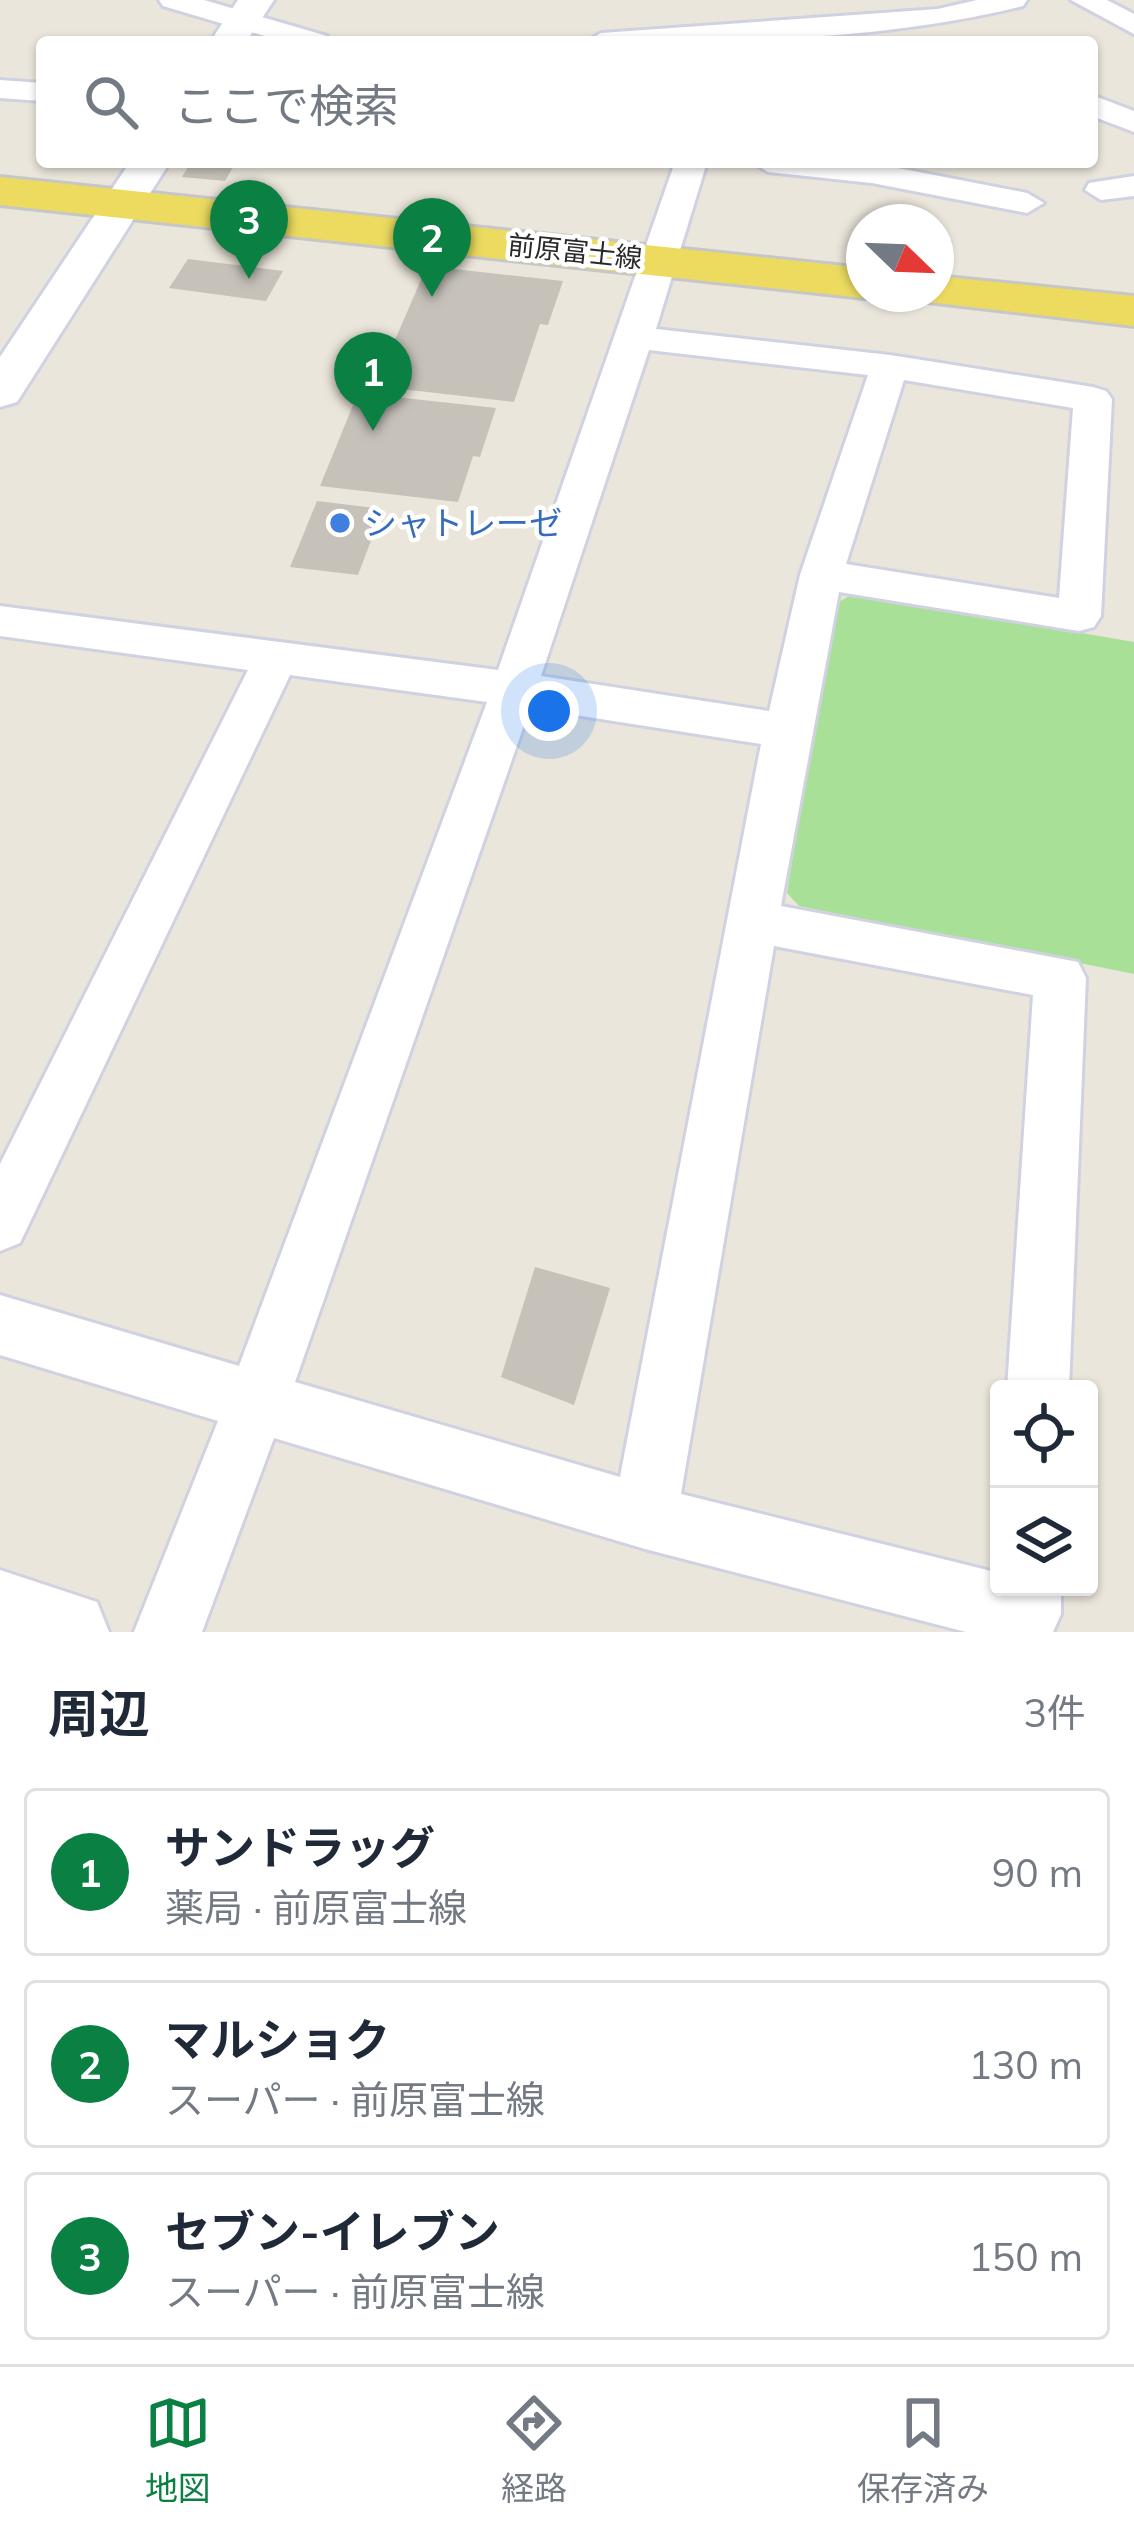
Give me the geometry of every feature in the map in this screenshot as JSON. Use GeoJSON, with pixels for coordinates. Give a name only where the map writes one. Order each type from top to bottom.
{"type":"FeatureCollection","features":[{"type":"Feature","properties":{"kind":"main road","name":"前原富士線"},"geometry":{"type":"LineString","coordinates":[[0,191],[846,281]]}},
{"type":"Feature","properties":{"kind":"main road"},"geometry":{"type":"LineString","coordinates":[[954,293],[1134,311]]}},
{"type":"Feature","properties":{"kind":"street"},"geometry":{"type":"LineString","coordinates":[[173,0],[289,36]]}},
{"type":"Feature","properties":{"kind":"street"},"geometry":{"type":"LineString","coordinates":[[1084,0],[1134,25]]}},
{"type":"Feature","properties":{"kind":"street"},"geometry":{"type":"LineString","coordinates":[[650,36],[788,19],[938,18],[1007,2]]}},
{"type":"Feature","properties":{"kind":"street"},"geometry":{"type":"LineString","coordinates":[[986,36],[1007,2]]}},
{"type":"Feature","properties":{"kind":"street"},"geometry":{"type":"LineString","coordinates":[[0,89],[36,92]]}},
{"type":"Feature","properties":{"kind":"street"},"geometry":{"type":"LineString","coordinates":[[1098,107],[1134,123]]}},
{"type":"Feature","properties":{"kind":"street"},"geometry":{"type":"LineString","coordinates":[[0,392],[146,168]]}},
{"type":"Feature","properties":{"kind":"street"},"geometry":{"type":"LineString","coordinates":[[168,1632],[260,1400],[514,689],[638,338],[689,168]]}},
{"type":"Feature","properties":{"kind":"street"},"geometry":{"type":"LineString","coordinates":[[830,168],[1027,203]]}},
{"type":"Feature","properties":{"kind":"street"},"geometry":{"type":"LineString","coordinates":[[638,338],[890,366],[1093,399],[1079,616],[821,575]]}},
{"type":"Feature","properties":{"kind":"street"},"geometry":{"type":"LineString","coordinates":[[645,1517],[787,731],[821,575],[890,366]]}},
{"type":"Feature","properties":{"kind":"street"},"geometry":{"type":"LineString","coordinates":[[0,664],[12,623],[514,689],[787,731]]}},
{"type":"Feature","properties":{"kind":"street"},"geometry":{"type":"LineString","coordinates":[[0,1224],[276,658]]}},
{"type":"Feature","properties":{"kind":"street"},"geometry":{"type":"LineString","coordinates":[[755,922],[1060,978],[1038,1380]]}},
{"type":"Feature","properties":{"kind":"street"},"geometry":{"type":"LineString","coordinates":[[0,1325],[645,1517],[1027,1614],[1028,1596]]}},
{"type":"Feature","properties":{"kind":"street"},"geometry":{"type":"LineString","coordinates":[[0,1612],[67,1632]]}},
{"type":"Feature","properties":{"kind":"green space"},"geometry":{"type":"Polygon","coordinates":[[[853,594],[1134,642],[1134,974],[799,906],[787,893],[833,605],[853,594]]]}},
{"type":"Feature","properties":{"kind":"building"},"geometry":{"type":"Polygon","coordinates":[[[187,168],[233,168],[225,181],[182,177],[187,168]]]}},
{"type":"Feature","properties":{"kind":"building"},"geometry":{"type":"Polygon","coordinates":[[[188,259],[283,271],[266,301],[169,288],[188,259]]]}},
{"type":"Feature","properties":{"kind":"building"},"geometry":{"type":"Polygon","coordinates":[[[427,266],[563,281],[548,325],[540,324],[514,402],[375,386],[427,266]]]}},
{"type":"Feature","properties":{"kind":"building"},"geometry":{"type":"Polygon","coordinates":[[[358,393],[496,408],[458,502],[320,486],[358,393]]]}},
{"type":"Feature","properties":{"kind":"building"},"geometry":{"type":"Polygon","coordinates":[[[317,501],[383,509],[358,575],[290,567],[317,501]]]}},
{"type":"Feature","properties":{"kind":"building"},"geometry":{"type":"Polygon","coordinates":[[[535,1267],[610,1288],[574,1405],[501,1377],[535,1267]]]}},
{"type":"Feature","properties":{"kind":"place","name":"セブン-イレブン"},"geometry":{"type":"Point","coordinates":[249,279]}},
{"type":"Feature","properties":{"kind":"place","name":"マルショク"},"geometry":{"type":"Point","coordinates":[432,297]}},
{"type":"Feature","properties":{"kind":"place","name":"サンドラッグ"},"geometry":{"type":"Point","coordinates":[373,431]}},
{"type":"Feature","properties":{"kind":"place","name":"シャトレーゼ"},"geometry":{"type":"Point","coordinates":[340,523]}}]}
